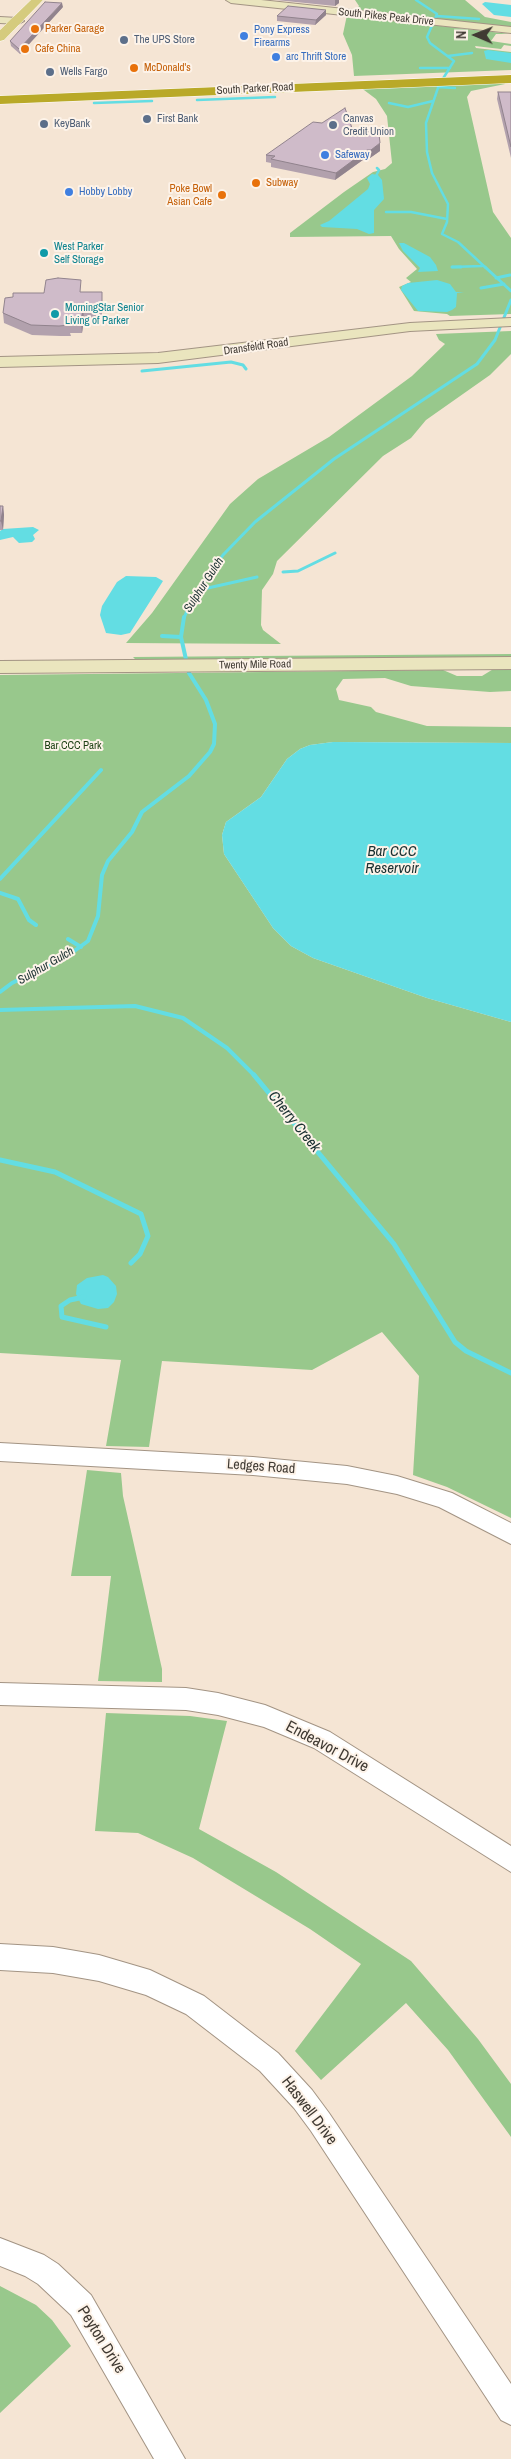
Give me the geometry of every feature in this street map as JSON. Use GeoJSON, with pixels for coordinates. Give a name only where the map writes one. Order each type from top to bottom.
{"type":"FeatureCollection","features":[{"type":"Feature","properties":{"kind":"highway","name":"South Parker Road"},"geometry":{"type":"LineString","coordinates":[[172,98],[174,106],[186,96],[201,92],[366,81],[495,76],[511,73]]}},
{"type":"Feature","properties":{"kind":"highway","name":"South Parker Road"},"geometry":{"type":"LineString","coordinates":[[495,76],[511,79]]}},
{"type":"Feature","properties":{"kind":"highway","name":"South Parker Road"},"geometry":{"type":"LineString","coordinates":[[0,92],[278,81],[366,81]]}},
{"type":"Feature","properties":{"kind":"highway"},"geometry":{"type":"LineString","coordinates":[[0,102],[74,97],[90,100],[172,98],[176,89],[271,85],[278,81]]}},
{"type":"Feature","properties":{"kind":"main road"},"geometry":{"type":"LineString","coordinates":[[0,37],[37,0]]}},
{"type":"Feature","properties":{"kind":"main road"},"geometry":{"type":"LineString","coordinates":[[0,45],[18,21]]}},
{"type":"Feature","properties":{"kind":"street","name":"South Pikes Peak Drive"},"geometry":{"type":"LineString","coordinates":[[230,0],[511,30]]}},
{"type":"Feature","properties":{"kind":"street"},"geometry":{"type":"LineString","coordinates":[[0,20],[18,21]]}},
{"type":"Feature","properties":{"kind":"street","name":"Dransfeldt Road"},"geometry":{"type":"LineString","coordinates":[[0,362],[116,360],[178,356],[378,330],[511,322]]}},
{"type":"Feature","properties":{"kind":"street","name":"Twenty Mile Road"},"geometry":{"type":"LineString","coordinates":[[288,658],[511,650]]}},
{"type":"Feature","properties":{"kind":"street","name":"Twenty Mile Road"},"geometry":{"type":"LineString","coordinates":[[0,651],[135,658],[288,658],[511,663]]}},
{"type":"Feature","properties":{"kind":"street","name":"Twenty Mile Road"},"geometry":{"type":"LineString","coordinates":[[0,667],[135,658]]}},
{"type":"Feature","properties":{"kind":"street","name":"Ledges Road"},"geometry":{"type":"LineString","coordinates":[[0,1452],[307,1470],[348,1475],[397,1485],[445,1500],[511,1534]]}},
{"type":"Feature","properties":{"kind":"street","name":"Endeavor Drive"},"geometry":{"type":"LineString","coordinates":[[0,1694],[186,1699],[218,1704],[266,1716],[292,1726],[330,1745],[511,1860]]}},
{"type":"Feature","properties":{"kind":"street","name":"Haswell Drive"},"geometry":{"type":"LineString","coordinates":[[0,1957],[45,1959],[92,1966],[150,1983],[195,2005],[230,2030],[269,2062],[303,2098],[320,2122],[511,2410]]}},
{"type":"Feature","properties":{"kind":"street","name":"Peyton Drive"},"geometry":{"type":"LineString","coordinates":[[0,2252],[34,2265],[48,2274],[81,2305],[170,2459]]}},
{"type":"Feature","properties":{"kind":"green space"},"geometry":{"type":"Polygon","coordinates":[[[355,0],[465,0],[485,17],[511,22],[511,27],[356,11],[359,6],[355,0]]]}},
{"type":"Feature","properties":{"kind":"green space"},"geometry":{"type":"Polygon","coordinates":[[[347,15],[510,34],[496,34],[491,41],[511,44],[511,46],[504,45],[501,49],[475,46],[476,48],[511,52],[511,70],[354,76],[352,55],[343,34],[347,15]]]}},
{"type":"Feature","properties":{"kind":"green space"},"geometry":{"type":"Polygon","coordinates":[[[504,82],[505,84],[471,91],[467,97],[493,212],[511,238],[511,314],[450,316],[447,314],[414,311],[399,287],[411,282],[406,278],[417,269],[399,249],[391,236],[290,237],[290,233],[344,192],[373,172],[385,169],[392,163],[387,116],[376,99],[360,87],[504,82]]]}},
{"type":"Feature","properties":{"kind":"green space"},"geometry":{"type":"Polygon","coordinates":[[[511,331],[511,354],[490,375],[426,420],[411,438],[383,456],[277,561],[273,574],[262,590],[261,625],[263,630],[281,644],[126,643],[152,613],[230,504],[258,479],[329,437],[412,376],[445,344],[439,340],[436,334],[511,331]]]}},
{"type":"Feature","properties":{"kind":"green space"},"geometry":{"type":"Polygon","coordinates":[[[511,654],[511,659],[136,660],[133,657],[511,654]]]}},
{"type":"Feature","properties":{"kind":"green space","name":"Bar CCC Park"},"geometry":{"type":"Polygon","coordinates":[[[495,668],[511,668],[511,691],[490,692],[411,686],[385,678],[343,679],[336,689],[339,700],[371,707],[376,712],[427,726],[511,727],[511,743],[333,742],[310,745],[300,749],[287,759],[261,797],[226,822],[222,835],[224,854],[273,928],[291,946],[313,958],[427,998],[511,1022],[511,1518],[447,1487],[413,1475],[419,1376],[382,1332],[312,1370],[162,1361],[149,1447],[106,1446],[121,1360],[0,1353],[0,675],[443,670],[457,676],[482,676],[495,668]]]}},
{"type":"Feature","properties":{"kind":"green space"},"geometry":{"type":"Polygon","coordinates":[[[87,1470],[121,1473],[123,1496],[162,1669],[162,1682],[98,1681],[111,1576],[71,1576],[87,1470]]]}},
{"type":"Feature","properties":{"kind":"green space"},"geometry":{"type":"Polygon","coordinates":[[[106,1713],[190,1716],[227,1721],[199,1829],[276,1872],[411,1961],[478,2039],[511,2084],[511,2137],[448,2050],[406,2003],[321,2080],[295,2051],[361,1964],[310,1929],[193,1858],[138,1833],[95,1831],[106,1713]]]}},
{"type":"Feature","properties":{"kind":"green space"},"geometry":{"type":"Polygon","coordinates":[[[0,2286],[36,2305],[52,2320],[71,2346],[0,2413],[0,2286]]]}},
{"type":"Feature","properties":{"kind":"water"},"geometry":{"type":"Polygon","coordinates":[[[485,2],[511,5],[511,17],[494,15],[482,4],[485,2]]]}},
{"type":"Feature","properties":{"kind":"water"},"geometry":{"type":"Polygon","coordinates":[[[484,51],[511,53],[511,63],[486,59],[484,51]]]}},
{"type":"Feature","properties":{"kind":"water"},"geometry":{"type":"Polygon","coordinates":[[[372,174],[378,175],[382,180],[384,199],[374,210],[374,233],[369,234],[357,229],[322,227],[320,225],[329,221],[368,189],[370,184],[367,178],[372,174]]]}},
{"type":"Feature","properties":{"kind":"water"},"geometry":{"type":"Polygon","coordinates":[[[399,243],[404,243],[430,257],[438,271],[418,272],[420,268],[403,251],[399,243]]]}},
{"type":"Feature","properties":{"kind":"water"},"geometry":{"type":"Polygon","coordinates":[[[437,280],[450,284],[456,292],[464,292],[457,293],[456,307],[452,310],[447,312],[418,311],[401,290],[402,286],[408,283],[437,280]]]}},
{"type":"Feature","properties":{"kind":"water"},"geometry":{"type":"Polygon","coordinates":[[[33,527],[39,530],[33,535],[35,539],[32,542],[19,543],[13,537],[0,540],[0,531],[3,529],[33,527]]]}},
{"type":"Feature","properties":{"kind":"water"},"geometry":{"type":"Polygon","coordinates":[[[126,576],[156,577],[163,581],[130,633],[121,635],[106,633],[100,615],[102,606],[117,582],[126,576]]]}},
{"type":"Feature","properties":{"kind":"water","name":"Bar CCC Reservoir"},"geometry":{"type":"Polygon","coordinates":[[[333,742],[511,743],[511,1022],[427,998],[313,958],[291,946],[273,928],[224,854],[222,835],[226,822],[261,797],[287,759],[300,749],[310,745],[333,742]]]}},
{"type":"Feature","properties":{"kind":"water"},"geometry":{"type":"Polygon","coordinates":[[[103,1275],[108,1277],[116,1286],[117,1294],[114,1302],[108,1308],[98,1309],[81,1304],[76,1294],[77,1285],[87,1278],[103,1275]]]}},
{"type":"Feature","properties":{"kind":"building"},"geometry":{"type":"Polygon","coordinates":[[[45,2],[62,3],[19,49],[10,41],[45,2]]]}},
{"type":"Feature","properties":{"kind":"building"},"geometry":{"type":"Polygon","coordinates":[[[288,6],[326,10],[316,20],[277,16],[288,6]]]}},
{"type":"Feature","properties":{"kind":"building"},"geometry":{"type":"Polygon","coordinates":[[[498,92],[511,92],[511,147],[498,92]]]}},
{"type":"Feature","properties":{"kind":"building","name":"Safeway"},"geometry":{"type":"Polygon","coordinates":[[[345,108],[352,128],[379,134],[380,143],[371,150],[367,150],[336,173],[271,159],[275,156],[266,155],[313,122],[322,123],[345,108]]]}},
{"type":"Feature","properties":{"kind":"building","name":"MorningStar Senior Living of Parker"},"geometry":{"type":"Polygon","coordinates":[[[58,278],[81,280],[80,292],[102,292],[102,307],[83,308],[81,322],[69,322],[70,325],[59,326],[31,325],[3,313],[5,298],[13,297],[13,293],[44,293],[46,280],[58,278]]]}},
{"type":"Feature","properties":{"kind":"building"},"geometry":{"type":"Polygon","coordinates":[[[0,506],[3,506],[1,521],[0,521],[0,506]]]}},
{"type":"Feature","properties":{"kind":"waterway","name":"Sulphur Gulch"},"geometry":{"type":"LineString","coordinates":[[416,0],[437,14],[427,37],[430,43],[454,61],[450,68]]}},
{"type":"Feature","properties":{"kind":"waterway"},"geometry":{"type":"LineString","coordinates":[[437,16],[479,19]]}},
{"type":"Feature","properties":{"kind":"waterway"},"geometry":{"type":"LineString","coordinates":[[448,56],[472,53]]}},
{"type":"Feature","properties":{"kind":"waterway"},"geometry":{"type":"LineString","coordinates":[[420,68],[450,68]]}},
{"type":"Feature","properties":{"kind":"waterway","name":"Sulphur Gulch"},"geometry":{"type":"LineString","coordinates":[[438,87],[450,68]]}},
{"type":"Feature","properties":{"kind":"waterway"},"geometry":{"type":"LineString","coordinates":[[438,87],[455,88]]}},
{"type":"Feature","properties":{"kind":"waterway","name":"Sulphur Gulch"},"geometry":{"type":"LineString","coordinates":[[438,87],[426,123],[427,152],[432,173],[448,204],[447,222],[442,234],[458,242],[486,268]]}},
{"type":"Feature","properties":{"kind":"waterway"},"geometry":{"type":"LineString","coordinates":[[197,100],[275,97]]}},
{"type":"Feature","properties":{"kind":"waterway"},"geometry":{"type":"LineString","coordinates":[[94,103],[152,101]]}},
{"type":"Feature","properties":{"kind":"waterway"},"geometry":{"type":"LineString","coordinates":[[389,103],[408,107],[433,101]]}},
{"type":"Feature","properties":{"kind":"waterway"},"geometry":{"type":"LineString","coordinates":[[374,180],[379,170],[377,168]]}},
{"type":"Feature","properties":{"kind":"waterway"},"geometry":{"type":"LineString","coordinates":[[386,212],[411,212],[447,219]]}},
{"type":"Feature","properties":{"kind":"waterway"},"geometry":{"type":"LineString","coordinates":[[461,267],[452,267],[482,266]]}},
{"type":"Feature","properties":{"kind":"waterway","name":"Sulphur Gulch"},"geometry":{"type":"LineString","coordinates":[[485,267],[497,278]]}},
{"type":"Feature","properties":{"kind":"waterway"},"geometry":{"type":"LineString","coordinates":[[497,278],[510,275]]}},
{"type":"Feature","properties":{"kind":"waterway","name":"Sulphur Gulch"},"geometry":{"type":"LineString","coordinates":[[497,278],[504,284]]}},
{"type":"Feature","properties":{"kind":"waterway"},"geometry":{"type":"LineString","coordinates":[[481,288],[504,284]]}},
{"type":"Feature","properties":{"kind":"waterway","name":"Sulphur Gulch"},"geometry":{"type":"LineString","coordinates":[[504,284],[511,291]]}},
{"type":"Feature","properties":{"kind":"waterway","name":"Sulphur Gulch"},"geometry":{"type":"LineString","coordinates":[[184,618],[192,599],[223,555],[255,522],[334,459],[477,364],[495,340],[511,300]]}},
{"type":"Feature","properties":{"kind":"waterway"},"geometry":{"type":"LineString","coordinates":[[142,371],[231,362],[243,365],[246,369]]}},
{"type":"Feature","properties":{"kind":"waterway"},"geometry":{"type":"LineString","coordinates":[[283,572],[298,571],[335,553]]}},
{"type":"Feature","properties":{"kind":"waterway"},"geometry":{"type":"LineString","coordinates":[[199,590],[257,577]]}},
{"type":"Feature","properties":{"kind":"waterway","name":"Sulphur Gulch"},"geometry":{"type":"LineString","coordinates":[[181,637],[184,617]]}},
{"type":"Feature","properties":{"kind":"waterway"},"geometry":{"type":"LineString","coordinates":[[162,636],[181,637]]}},
{"type":"Feature","properties":{"kind":"waterway","name":"Sulphur Gulch"},"geometry":{"type":"LineString","coordinates":[[80,947],[88,941],[98,916],[102,875],[108,861],[132,832],[142,812],[189,776],[210,752],[214,744],[215,724],[206,700],[189,673],[181,637]]}},
{"type":"Feature","properties":{"kind":"waterway"},"geometry":{"type":"LineString","coordinates":[[0,879],[101,770]]}},
{"type":"Feature","properties":{"kind":"waterway"},"geometry":{"type":"LineString","coordinates":[[0,893],[18,899],[29,920],[36,925]]}},
{"type":"Feature","properties":{"kind":"waterway"},"geometry":{"type":"LineString","coordinates":[[68,939],[80,947]]}},
{"type":"Feature","properties":{"kind":"waterway","name":"Sulphur Gulch"},"geometry":{"type":"LineString","coordinates":[[0,992],[12,983],[66,957],[80,947]]}},
{"type":"Feature","properties":{"kind":"waterway","name":"Cherry Creek"},"geometry":{"type":"LineString","coordinates":[[0,1010],[135,1006],[183,1018],[227,1048],[254,1075]]}},
{"type":"Feature","properties":{"kind":"waterway","name":"Cherry Creek"},"geometry":{"type":"LineString","coordinates":[[254,1075],[394,1244],[455,1342],[466,1351],[511,1373]]}},
{"type":"Feature","properties":{"kind":"waterway"},"geometry":{"type":"LineString","coordinates":[[0,1160],[55,1172],[141,1214],[148,1236],[140,1254],[131,1263]]}},
{"type":"Feature","properties":{"kind":"waterway"},"geometry":{"type":"LineString","coordinates":[[84,1297],[70,1300],[61,1306],[62,1317],[106,1327]]}},
{"type":"Feature","properties":{"kind":"place","name":"Parker Garage"},"geometry":{"type":"Point","coordinates":[35,29]}},
{"type":"Feature","properties":{"kind":"place","name":"Pony Express Firearms"},"geometry":{"type":"Point","coordinates":[244,36]}},
{"type":"Feature","properties":{"kind":"place","name":"The UPS Store"},"geometry":{"type":"Point","coordinates":[124,40]}},
{"type":"Feature","properties":{"kind":"place","name":"Cafe China"},"geometry":{"type":"Point","coordinates":[25,49]}},
{"type":"Feature","properties":{"kind":"place","name":"arc Thrift Store"},"geometry":{"type":"Point","coordinates":[276,57]}},
{"type":"Feature","properties":{"kind":"place","name":"McDonald's"},"geometry":{"type":"Point","coordinates":[134,68]}},
{"type":"Feature","properties":{"kind":"place","name":"Wells Fargo"},"geometry":{"type":"Point","coordinates":[50,72]}},
{"type":"Feature","properties":{"kind":"place","name":"First Bank"},"geometry":{"type":"Point","coordinates":[147,119]}},
{"type":"Feature","properties":{"kind":"place","name":"KeyBank"},"geometry":{"type":"Point","coordinates":[44,124]}},
{"type":"Feature","properties":{"kind":"place","name":"Canvas Credit Union"},"geometry":{"type":"Point","coordinates":[333,125]}},
{"type":"Feature","properties":{"kind":"place","name":"Safeway"},"geometry":{"type":"Point","coordinates":[325,155]}},
{"type":"Feature","properties":{"kind":"place","name":"Subway"},"geometry":{"type":"Point","coordinates":[256,183]}},
{"type":"Feature","properties":{"kind":"place","name":"Hobby Lobby"},"geometry":{"type":"Point","coordinates":[69,192]}},
{"type":"Feature","properties":{"kind":"place","name":"Poke Bowl Asian Cafe"},"geometry":{"type":"Point","coordinates":[222,195]}},
{"type":"Feature","properties":{"kind":"place","name":"West Parker Self Storage"},"geometry":{"type":"Point","coordinates":[44,253]}},
{"type":"Feature","properties":{"kind":"place","name":"MorningStar Senior Living of Parker"},"geometry":{"type":"Point","coordinates":[55,314]}}]}
